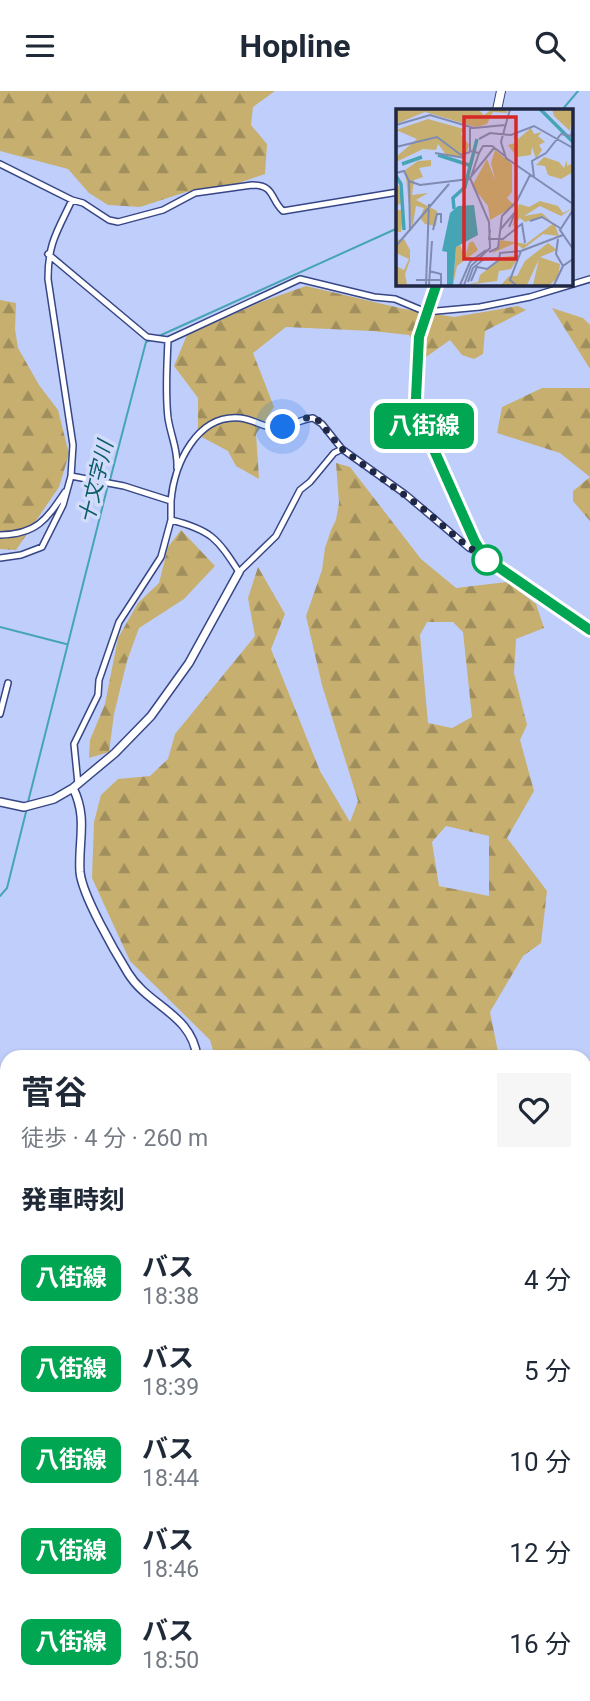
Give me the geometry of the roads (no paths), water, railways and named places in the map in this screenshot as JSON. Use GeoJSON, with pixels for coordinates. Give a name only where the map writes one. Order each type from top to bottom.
{"type":"FeatureCollection","features":[{"type":"Feature","properties":{"kind":"main road"},"geometry":{"type":"LineString","coordinates":[[497,109],[501,91]]}},
{"type":"Feature","properties":{"kind":"main road"},"geometry":{"type":"LineString","coordinates":[[436,285],[419,337],[416,379],[422,423],[481,553],[491,563],[590,630]]}},
{"type":"Feature","properties":{"kind":"street"},"geometry":{"type":"LineString","coordinates":[[0,164],[72,200],[83,202],[109,220],[118,222],[163,209],[195,193],[252,185],[269,189],[283,211],[396,193]]}},
{"type":"Feature","properties":{"kind":"street"},"geometry":{"type":"LineString","coordinates":[[0,558],[11,558],[42,547],[63,505],[71,476],[73,445],[48,279],[48,254],[72,200]]}},
{"type":"Feature","properties":{"kind":"street"},"geometry":{"type":"LineString","coordinates":[[48,254],[147,337],[168,339],[300,279],[374,297],[395,299],[426,312],[493,304],[569,285]]}},
{"type":"Feature","properties":{"kind":"street"},"geometry":{"type":"LineString","coordinates":[[572,284],[590,279]]}},
{"type":"Feature","properties":{"kind":"street"},"geometry":{"type":"LineString","coordinates":[[168,339],[166,397],[170,431],[178,452],[171,520],[162,557],[119,622],[99,680],[97,695],[78,731],[74,744],[75,786],[83,822],[80,873],[91,902],[128,974],[137,986],[180,1020],[191,1034],[195,1050]]}},
{"type":"Feature","properties":{"kind":"street"},"geometry":{"type":"LineString","coordinates":[[176,474],[187,449],[204,428],[219,419],[231,417],[253,420],[275,428],[306,418],[317,419],[342,449],[405,494],[469,548],[481,553]]}},
{"type":"Feature","properties":{"kind":"street"},"geometry":{"type":"LineString","coordinates":[[0,802],[24,807],[54,799],[75,786],[115,753],[151,716],[190,663],[239,572],[276,536],[300,489],[310,482],[334,453],[342,449]]}},
{"type":"Feature","properties":{"kind":"street"},"geometry":{"type":"LineString","coordinates":[[71,476],[124,485],[171,501]]}},
{"type":"Feature","properties":{"kind":"street"},"geometry":{"type":"LineString","coordinates":[[0,535],[10,535],[37,526],[48,518],[66,489]]}},
{"type":"Feature","properties":{"kind":"street"},"geometry":{"type":"LineString","coordinates":[[171,520],[196,526],[216,539],[239,572]]}},
{"type":"Feature","properties":{"kind":"street"},"geometry":{"type":"LineString","coordinates":[[0,714],[8,683]]}},
{"type":"Feature","properties":{"kind":"waterway","name":"十文字川"},"geometry":{"type":"LineString","coordinates":[[563,109],[578,91]]}},
{"type":"Feature","properties":{"kind":"waterway","name":"十文字川"},"geometry":{"type":"LineString","coordinates":[[159,336],[396,229]]}},
{"type":"Feature","properties":{"kind":"waterway","name":"十文字川"},"geometry":{"type":"LineString","coordinates":[[110,480],[146,342],[151,340]]}},
{"type":"Feature","properties":{"kind":"waterway","name":"十文字川"},"geometry":{"type":"LineString","coordinates":[[28,802],[108,485]]}},
{"type":"Feature","properties":{"kind":"waterway"},"geometry":{"type":"LineString","coordinates":[[0,627],[66,644]]}},
{"type":"Feature","properties":{"kind":"waterway","name":"十文字川"},"geometry":{"type":"LineString","coordinates":[[0,896],[7,888],[27,808]]}}]}
